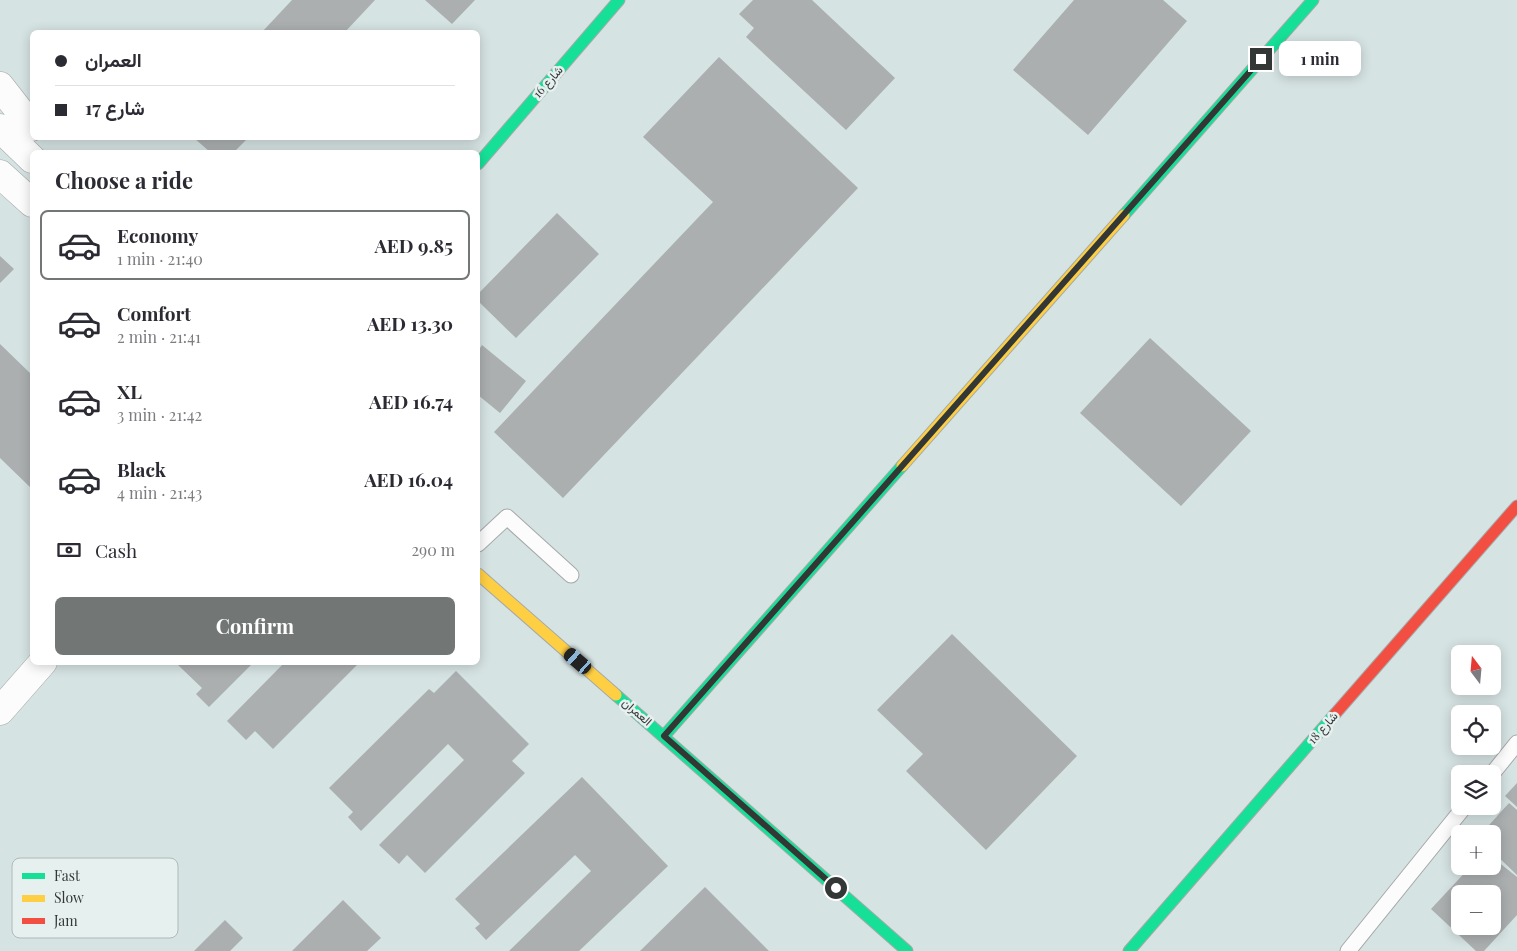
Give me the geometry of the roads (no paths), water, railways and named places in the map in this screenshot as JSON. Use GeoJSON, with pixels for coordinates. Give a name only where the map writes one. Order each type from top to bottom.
{"type":"FeatureCollection","features":[{"type":"Feature","properties":{"kind":"street","name":"شارع 16"},"geometry":{"type":"LineString","coordinates":[[480,162],[619,0]]}},
{"type":"Feature","properties":{"kind":"street"},"geometry":{"type":"LineString","coordinates":[[664,736],[1312,0]]}},
{"type":"Feature","properties":{"kind":"street"},"geometry":{"type":"LineString","coordinates":[[0,86],[30,124]]}},
{"type":"Feature","properties":{"kind":"street"},"geometry":{"type":"LineString","coordinates":[[0,128],[30,157]]}},
{"type":"Feature","properties":{"kind":"street"},"geometry":{"type":"LineString","coordinates":[[0,174],[30,201]]}},
{"type":"Feature","properties":{"kind":"street"},"geometry":{"type":"LineString","coordinates":[[0,192],[30,207]]}},
{"type":"Feature","properties":{"kind":"street","name":"شارع 18"},"geometry":{"type":"LineString","coordinates":[[1129,951],[1517,506]]}},
{"type":"Feature","properties":{"kind":"street","name":"العمران"},"geometry":{"type":"LineString","coordinates":[[480,576],[907,951]]}},
{"type":"Feature","properties":{"kind":"street"},"geometry":{"type":"LineString","coordinates":[[0,711],[40,665]]}},
{"type":"Feature","properties":{"kind":"lane"},"geometry":{"type":"LineString","coordinates":[[480,542],[506,517],[571,575]]}},
{"type":"Feature","properties":{"kind":"lane"},"geometry":{"type":"LineString","coordinates":[[1499,765],[1517,743]]}},
{"type":"Feature","properties":{"kind":"lane"},"geometry":{"type":"LineString","coordinates":[[1348,951],[1458,815]]}}]}
